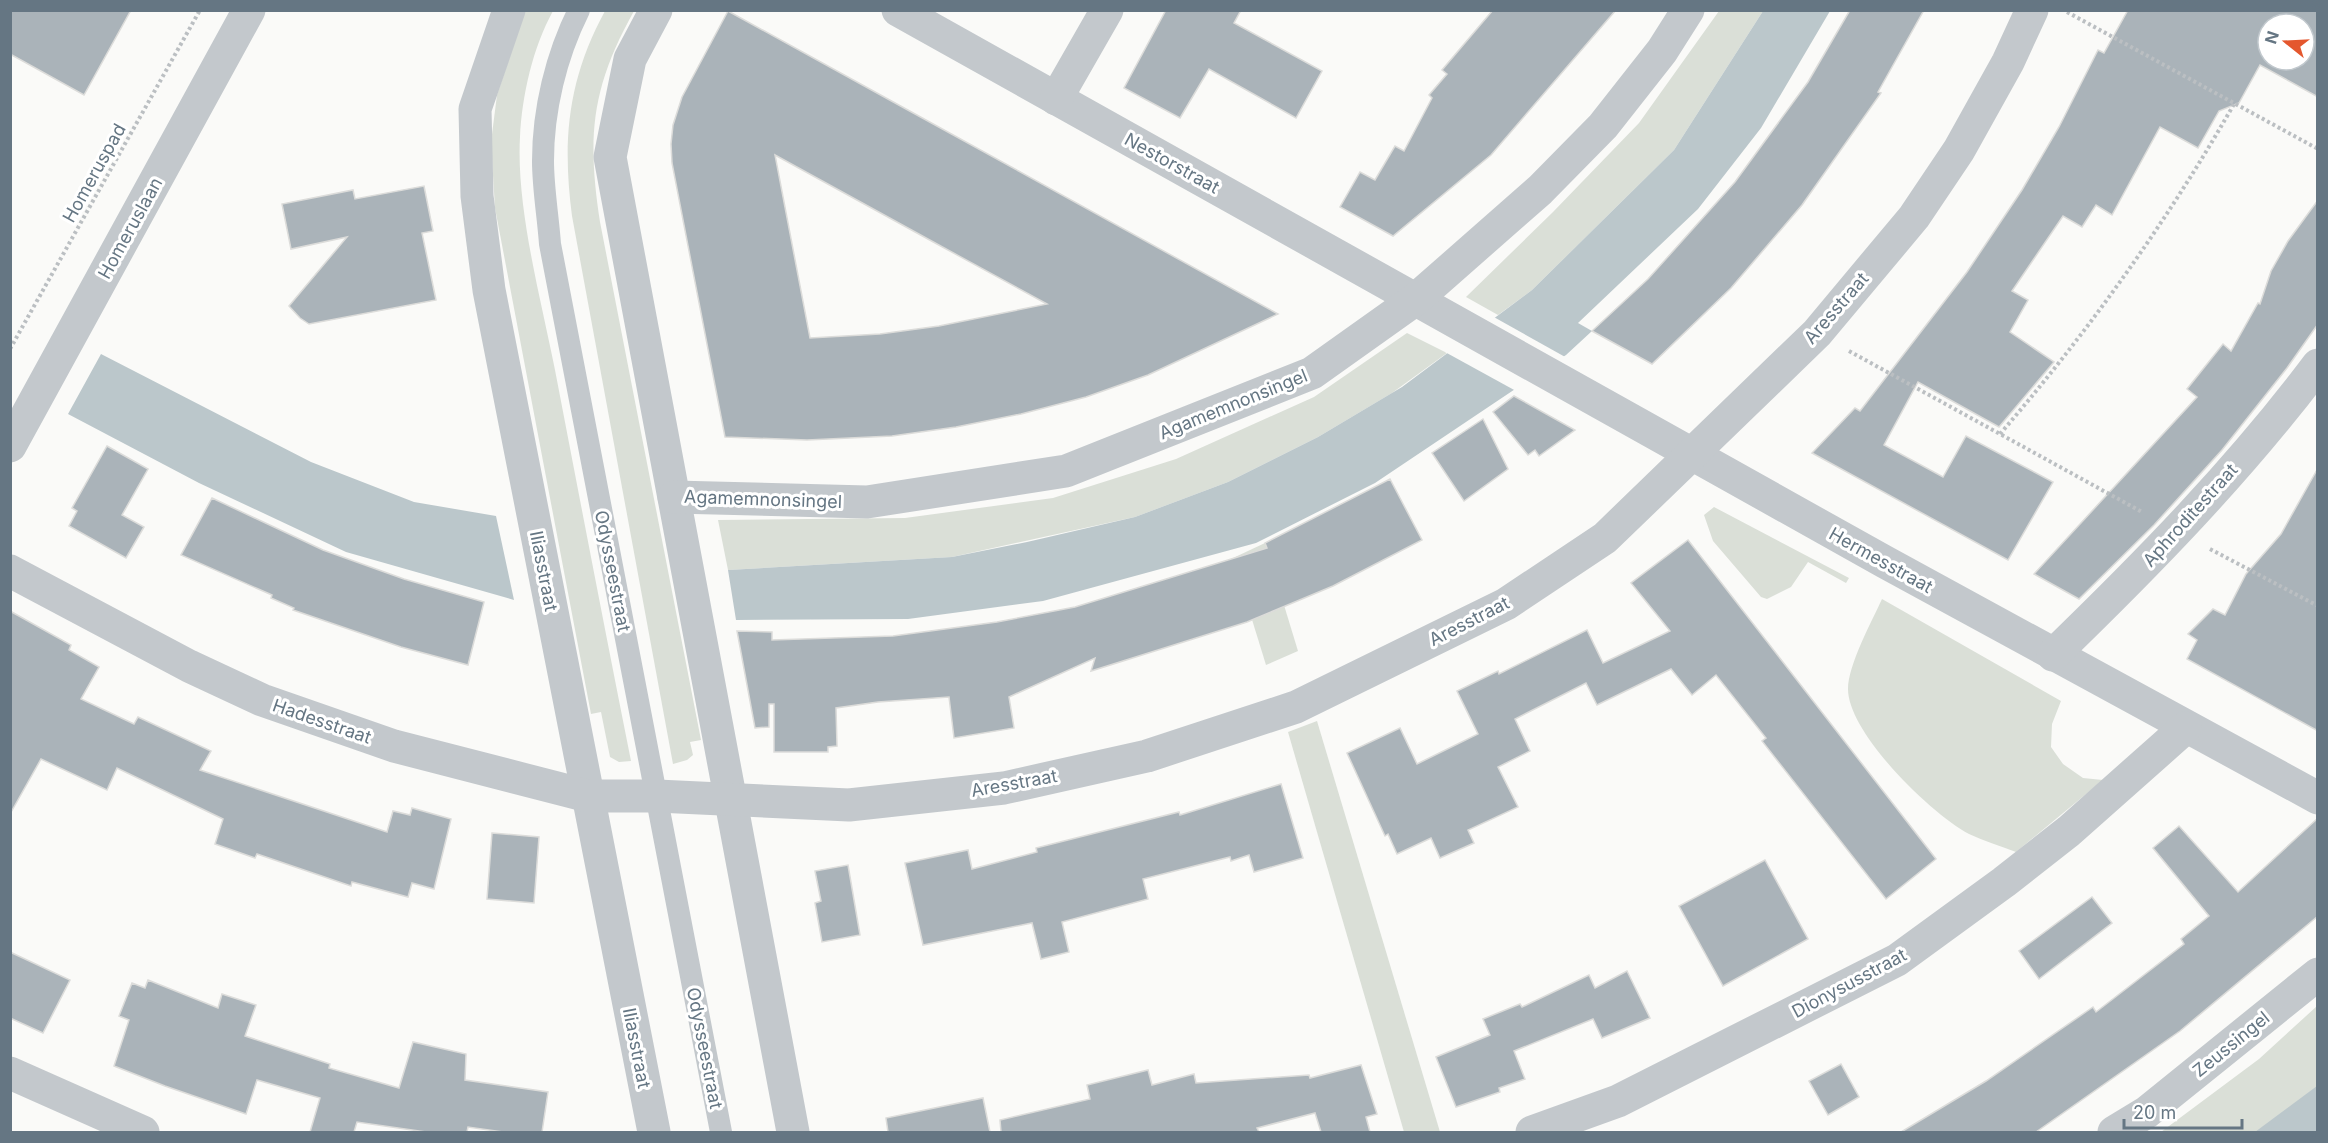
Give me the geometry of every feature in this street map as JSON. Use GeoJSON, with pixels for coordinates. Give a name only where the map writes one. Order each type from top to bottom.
{"type":"FeatureCollection","features":[{"type":"Feature","properties":{"kind":"street","name":"Homeruslaan"},"geometry":{"type":"LineString","coordinates":[[10,446],[249,10]]}},
{"type":"Feature","properties":{"kind":"street","name":"Iliasstraat"},"geometry":{"type":"LineString","coordinates":[[509,10],[475,109],[477,196],[489,290],[654,1132]]}},
{"type":"Feature","properties":{"kind":"street"},"geometry":{"type":"LineString","coordinates":[[656,10],[630,58],[610,157],[793,1132]]}},
{"type":"Feature","properties":{"kind":"street","name":"Nestorstraat"},"geometry":{"type":"LineString","coordinates":[[898,10],[1446,316]]}},
{"type":"Feature","properties":{"kind":"street"},"geometry":{"type":"LineString","coordinates":[[1056,99],[1107,10]]}},
{"type":"Feature","properties":{"kind":"street","name":"Agamemnonsingel"},"geometry":{"type":"LineString","coordinates":[[674,497],[867,502],[1066,471],[1312,373],[1416,299],[1540,190],[1603,126],[1662,51],[1688,10]]}},
{"type":"Feature","properties":{"kind":"street","name":"Aresstraat"},"geometry":{"type":"LineString","coordinates":[[657,796],[849,805],[1004,788],[1147,756],[1227,732],[1296,707],[1506,604],[1605,538],[1817,333],[1914,217],[1959,150],[2008,62],[2032,10]]}},
{"type":"Feature","properties":{"kind":"street","name":"Hermesstraat"},"geometry":{"type":"LineString","coordinates":[[1446,316],[2185,728],[2318,798]]}},
{"type":"Feature","properties":{"kind":"street","name":"Aphroditestraat"},"geometry":{"type":"LineString","coordinates":[[2053,655],[2177,531],[2291,401],[2318,365]]}},
{"type":"Feature","properties":{"kind":"street","name":"Hadesstraat"},"geometry":{"type":"LineString","coordinates":[[10,571],[189,666],[262,700],[394,746],[588,796],[657,796]]}},
{"type":"Feature","properties":{"kind":"street","name":"Dionysusstraat"},"geometry":{"type":"LineString","coordinates":[[1532,1132],[1618,1101],[1897,960],[2004,882],[2069,831],[2185,728]]}},
{"type":"Feature","properties":{"kind":"street","name":"Zeussingel"},"geometry":{"type":"LineString","coordinates":[[2114,1132],[2147,1112],[2318,974]]}},
{"type":"Feature","properties":{"kind":"street"},"geometry":{"type":"LineString","coordinates":[[10,1073],[143,1132]]}},
{"type":"Feature","properties":{"kind":"lane","name":"Odysseestraat"},"geometry":{"type":"LineString","coordinates":[[579,10],[560,58],[546,116],[543,162],[550,244],[721,1132]]}},
{"type":"Feature","properties":{"kind":"path","name":"Homeruspad"},"geometry":{"type":"LineString","coordinates":[[10,349],[200,10]]}},
{"type":"Feature","properties":{"kind":"path"},"geometry":{"type":"LineString","coordinates":[[2064,10],[2318,149]]}},
{"type":"Feature","properties":{"kind":"path"},"geometry":{"type":"LineString","coordinates":[[2000,434],[2043,383],[2162,224],[2234,104]]}},
{"type":"Feature","properties":{"kind":"path"},"geometry":{"type":"LineString","coordinates":[[1817,333],[2318,606]]}},
{"type":"Feature","properties":{"kind":"shaded area"},"geometry":{"type":"Polygon","coordinates":[[[525,11],[553,11],[534,56],[523,105],[520,164],[526,223],[631,761],[619,762],[610,757],[601,712],[591,714],[495,208],[491,142],[497,95],[525,11]]]}},
{"type":"Feature","properties":{"kind":"shaded area"},"geometry":{"type":"Polygon","coordinates":[[[605,11],[634,11],[609,64],[601,89],[594,138],[596,192],[701,740],[690,742],[693,755],[687,760],[673,764],[572,216],[569,188],[568,136],[571,110],[583,61],[605,11]]]}},
{"type":"Feature","properties":{"kind":"shaded area"},"geometry":{"type":"Polygon","coordinates":[[[1719,11],[1763,11],[1674,150],[1532,290],[1498,315],[1466,297],[1639,123],[1719,11]]]}},
{"type":"Feature","properties":{"kind":"shaded area"},"geometry":{"type":"Polygon","coordinates":[[[1763,11],[1830,11],[1761,128],[1698,209],[1578,323],[1592,331],[1566,355],[1375,483],[1256,543],[1043,601],[908,619],[736,620],[728,570],[952,557],[1027,542],[1135,517],[1228,482],[1318,437],[1402,387],[1532,290],[1674,150],[1763,11]]]}},
{"type":"Feature","properties":{"kind":"shaded area"},"geometry":{"type":"Polygon","coordinates":[[[1407,333],[1447,353],[1392,393],[1318,437],[1228,482],[1135,517],[952,557],[728,570],[718,520],[905,518],[1053,498],[1176,459],[1314,397],[1407,333]]]}},
{"type":"Feature","properties":{"kind":"shaded area"},"geometry":{"type":"Polygon","coordinates":[[[101,354],[311,462],[414,502],[496,516],[514,600],[346,552],[199,483],[68,414],[101,354]]]}},
{"type":"Feature","properties":{"kind":"shaded area"},"geometry":{"type":"Polygon","coordinates":[[[1714,507],[1849,578],[1846,583],[1808,562],[1791,587],[1767,599],[1761,597],[1713,541],[1704,515],[1714,507]]]}},
{"type":"Feature","properties":{"kind":"shaded area"},"geometry":{"type":"Polygon","coordinates":[[[1265,543],[1298,651],[1266,665],[1233,558],[1265,543]]]}},
{"type":"Feature","properties":{"kind":"shaded area"},"geometry":{"type":"Polygon","coordinates":[[[1882,599],[2061,701],[2052,724],[2051,747],[2063,764],[2083,778],[2103,780],[2016,852],[1969,834],[1934,809],[1894,770],[1876,749],[1862,727],[1852,707],[1848,689],[1849,679],[1861,643],[1882,599]]]}},
{"type":"Feature","properties":{"kind":"shaded area"},"geometry":{"type":"Polygon","coordinates":[[[1317,721],[1440,1132],[1404,1132],[1288,732],[1317,721]]]}},
{"type":"Feature","properties":{"kind":"shaded area"},"geometry":{"type":"Polygon","coordinates":[[[2317,1006],[2317,1132],[2161,1132],[2259,1059],[2317,1006]]]}},
{"type":"Feature","properties":{"kind":"shaded area"},"geometry":{"type":"Polygon","coordinates":[[[2317,1086],[2317,1132],[2255,1132],[2317,1086]]]}},
{"type":"Feature","properties":{"kind":"pier"},"geometry":{"type":"Polygon","coordinates":[[[1492,316],[1567,358],[1516,391],[1445,352],[1492,316]]]}},
{"type":"Feature","properties":{"kind":"building"},"geometry":{"type":"Polygon","coordinates":[[[10,10],[131,10],[84,95],[10,54],[10,10]]]}},
{"type":"Feature","properties":{"kind":"building"},"geometry":{"type":"Polygon","coordinates":[[[1166,10],[1241,10],[1234,23],[1322,71],[1296,118],[1209,69],[1180,118],[1124,88],[1166,10]]]}},
{"type":"Feature","properties":{"kind":"building"},"geometry":{"type":"Polygon","coordinates":[[[1493,10],[1616,10],[1491,155],[1393,236],[1340,207],[1360,172],[1375,180],[1395,146],[1404,151],[1432,98],[1429,95],[1447,74],[1442,70],[1493,10]]]}},
{"type":"Feature","properties":{"kind":"building"},"geometry":{"type":"Polygon","coordinates":[[[1850,10],[1924,10],[1878,92],[1881,93],[1802,205],[1731,288],[1652,364],[1592,331],[1648,279],[1735,182],[1808,82],[1850,10]]]}},
{"type":"Feature","properties":{"kind":"building"},"geometry":{"type":"Polygon","coordinates":[[[2128,10],[2318,10],[2318,97],[2273,72],[2316,72],[2316,12],[2256,12],[2256,72],[2239,103],[2219,111],[2198,148],[2160,127],[2112,215],[2096,205],[2082,227],[2063,216],[2012,291],[2028,300],[2010,332],[2054,362],[1999,427],[1918,382],[1884,445],[1943,477],[1966,436],[2053,482],[2008,560],[1812,453],[1855,408],[1860,411],[1967,272],[2022,190],[2059,127],[2098,50],[2104,53],[2128,10]]]}},
{"type":"Feature","properties":{"kind":"building"},"geometry":{"type":"Polygon","coordinates":[[[728,11],[1278,314],[1148,375],[1086,397],[1021,414],[956,427],[892,436],[807,440],[725,437],[672,163],[673,125],[682,97],[728,11]],[[775,155],[810,338],[880,334],[939,326],[1047,304],[775,155]]]}},
{"type":"Feature","properties":{"kind":"building"},"geometry":{"type":"Polygon","coordinates":[[[424,186],[433,231],[422,233],[436,300],[309,324],[300,318],[289,306],[347,237],[291,249],[282,204],[353,190],[355,199],[424,186]]]}},
{"type":"Feature","properties":{"kind":"building"},"geometry":{"type":"Polygon","coordinates":[[[2318,200],[2318,324],[2287,368],[2222,450],[2154,525],[2079,599],[2034,574],[2197,397],[2187,389],[2223,344],[2231,351],[2258,303],[2260,304],[2271,271],[2288,241],[2318,200]]]}},
{"type":"Feature","properties":{"kind":"building"},"geometry":{"type":"Polygon","coordinates":[[[1514,396],[1575,430],[1539,456],[1535,450],[1528,455],[1493,412],[1514,396]]]}},
{"type":"Feature","properties":{"kind":"building"},"geometry":{"type":"Polygon","coordinates":[[[1483,419],[1508,469],[1464,501],[1432,453],[1483,419]]]}},
{"type":"Feature","properties":{"kind":"building"},"geometry":{"type":"Polygon","coordinates":[[[107,446],[148,469],[122,515],[144,527],[126,558],[69,526],[77,511],[72,508],[107,446]]]}},
{"type":"Feature","properties":{"kind":"building"},"geometry":{"type":"Polygon","coordinates":[[[2318,468],[2318,731],[2187,659],[2197,640],[2188,634],[2213,609],[2225,615],[2246,574],[2281,534],[2318,468]]]}},
{"type":"Feature","properties":{"kind":"building"},"geometry":{"type":"Polygon","coordinates":[[[1390,479],[1422,540],[1333,586],[1247,622],[1091,671],[1095,658],[1009,697],[1014,728],[954,738],[949,697],[878,702],[836,708],[837,746],[828,747],[828,752],[774,752],[774,704],[769,704],[769,727],[755,728],[737,631],[772,632],[772,640],[893,636],[997,622],[1075,607],[1267,548],[1265,543],[1390,479]]]}},
{"type":"Feature","properties":{"kind":"building"},"geometry":{"type":"Polygon","coordinates":[[[212,498],[323,550],[404,579],[484,602],[468,665],[401,647],[293,610],[294,608],[271,598],[272,595],[181,555],[212,498]]]}},
{"type":"Feature","properties":{"kind":"building"},"geometry":{"type":"Polygon","coordinates":[[[1688,540],[1936,859],[1886,899],[1762,741],[1766,738],[1716,675],[1692,695],[1671,669],[1597,705],[1586,683],[1515,719],[1530,751],[1498,767],[1518,807],[1468,830],[1474,843],[1440,858],[1431,838],[1397,854],[1388,834],[1385,836],[1347,753],[1400,728],[1417,764],[1478,734],[1457,691],[1498,671],[1499,674],[1587,630],[1603,663],[1670,631],[1631,583],[1688,540]]]}},
{"type":"Feature","properties":{"kind":"building"},"geometry":{"type":"Polygon","coordinates":[[[10,611],[71,645],[69,650],[99,667],[81,699],[134,724],[138,717],[211,751],[200,770],[387,832],[393,811],[410,815],[412,808],[451,819],[434,889],[412,883],[408,897],[352,882],[351,886],[257,854],[255,858],[215,844],[223,819],[117,768],[107,790],[41,759],[10,814],[10,611]]]}},
{"type":"Feature","properties":{"kind":"building"},"geometry":{"type":"Polygon","coordinates":[[[1281,784],[1303,858],[1254,872],[1249,855],[1231,861],[1230,857],[1143,879],[1148,899],[1062,922],[1069,952],[1041,959],[1032,923],[923,945],[905,863],[968,850],[972,869],[1037,852],[1036,848],[1179,812],[1180,815],[1281,784]]]}},
{"type":"Feature","properties":{"kind":"building"},"geometry":{"type":"Polygon","coordinates":[[[2318,818],[2318,916],[2180,1031],[2036,1132],[1901,1132],[1986,1081],[2093,1007],[2096,1012],[2184,944],[2181,939],[2209,916],[2153,848],[2179,826],[2238,892],[2318,818]]]}},
{"type":"Feature","properties":{"kind":"building"},"geometry":{"type":"Polygon","coordinates":[[[492,833],[539,837],[534,903],[487,899],[492,833]]]}},
{"type":"Feature","properties":{"kind":"building"},"geometry":{"type":"Polygon","coordinates":[[[1765,860],[1808,939],[1723,986],[1679,906],[1765,860]]]}},
{"type":"Feature","properties":{"kind":"building"},"geometry":{"type":"Polygon","coordinates":[[[848,865],[860,935],[822,942],[815,903],[821,901],[815,871],[848,865]]]}},
{"type":"Feature","properties":{"kind":"building"},"geometry":{"type":"Polygon","coordinates":[[[2092,897],[2112,923],[2039,979],[2019,951],[2092,897]]]}},
{"type":"Feature","properties":{"kind":"building"},"geometry":{"type":"Polygon","coordinates":[[[10,952],[70,980],[43,1033],[10,1018],[10,952]]]}},
{"type":"Feature","properties":{"kind":"building"},"geometry":{"type":"Polygon","coordinates":[[[1627,971],[1650,1018],[1602,1038],[1593,1019],[1514,1051],[1525,1079],[1499,1088],[1500,1092],[1456,1107],[1436,1057],[1490,1035],[1483,1019],[1520,1004],[1522,1007],[1589,975],[1595,988],[1627,971]]]}},
{"type":"Feature","properties":{"kind":"building"},"geometry":{"type":"Polygon","coordinates":[[[148,980],[218,1008],[222,994],[256,1005],[245,1036],[330,1064],[329,1068],[399,1088],[413,1042],[466,1054],[465,1080],[548,1092],[542,1132],[503,1132],[468,1127],[467,1132],[426,1132],[357,1122],[354,1132],[310,1132],[320,1098],[257,1080],[246,1114],[165,1086],[114,1066],[129,1020],[119,1016],[132,983],[145,988],[148,980]]]}},
{"type":"Feature","properties":{"kind":"building"},"geometry":{"type":"Polygon","coordinates":[[[1841,1064],[1859,1097],[1828,1115],[1809,1081],[1841,1064]]]}},
{"type":"Feature","properties":{"kind":"building"},"geometry":{"type":"Polygon","coordinates":[[[1361,1065],[1377,1114],[1366,1117],[1370,1132],[1321,1132],[1315,1113],[1257,1128],[1259,1132],[1001,1132],[1000,1120],[1090,1099],[1087,1085],[1148,1070],[1152,1085],[1194,1074],[1196,1083],[1309,1075],[1310,1078],[1361,1065]]]}},
{"type":"Feature","properties":{"kind":"building"},"geometry":{"type":"Polygon","coordinates":[[[983,1098],[990,1132],[888,1132],[886,1118],[983,1098]]]}}]}
